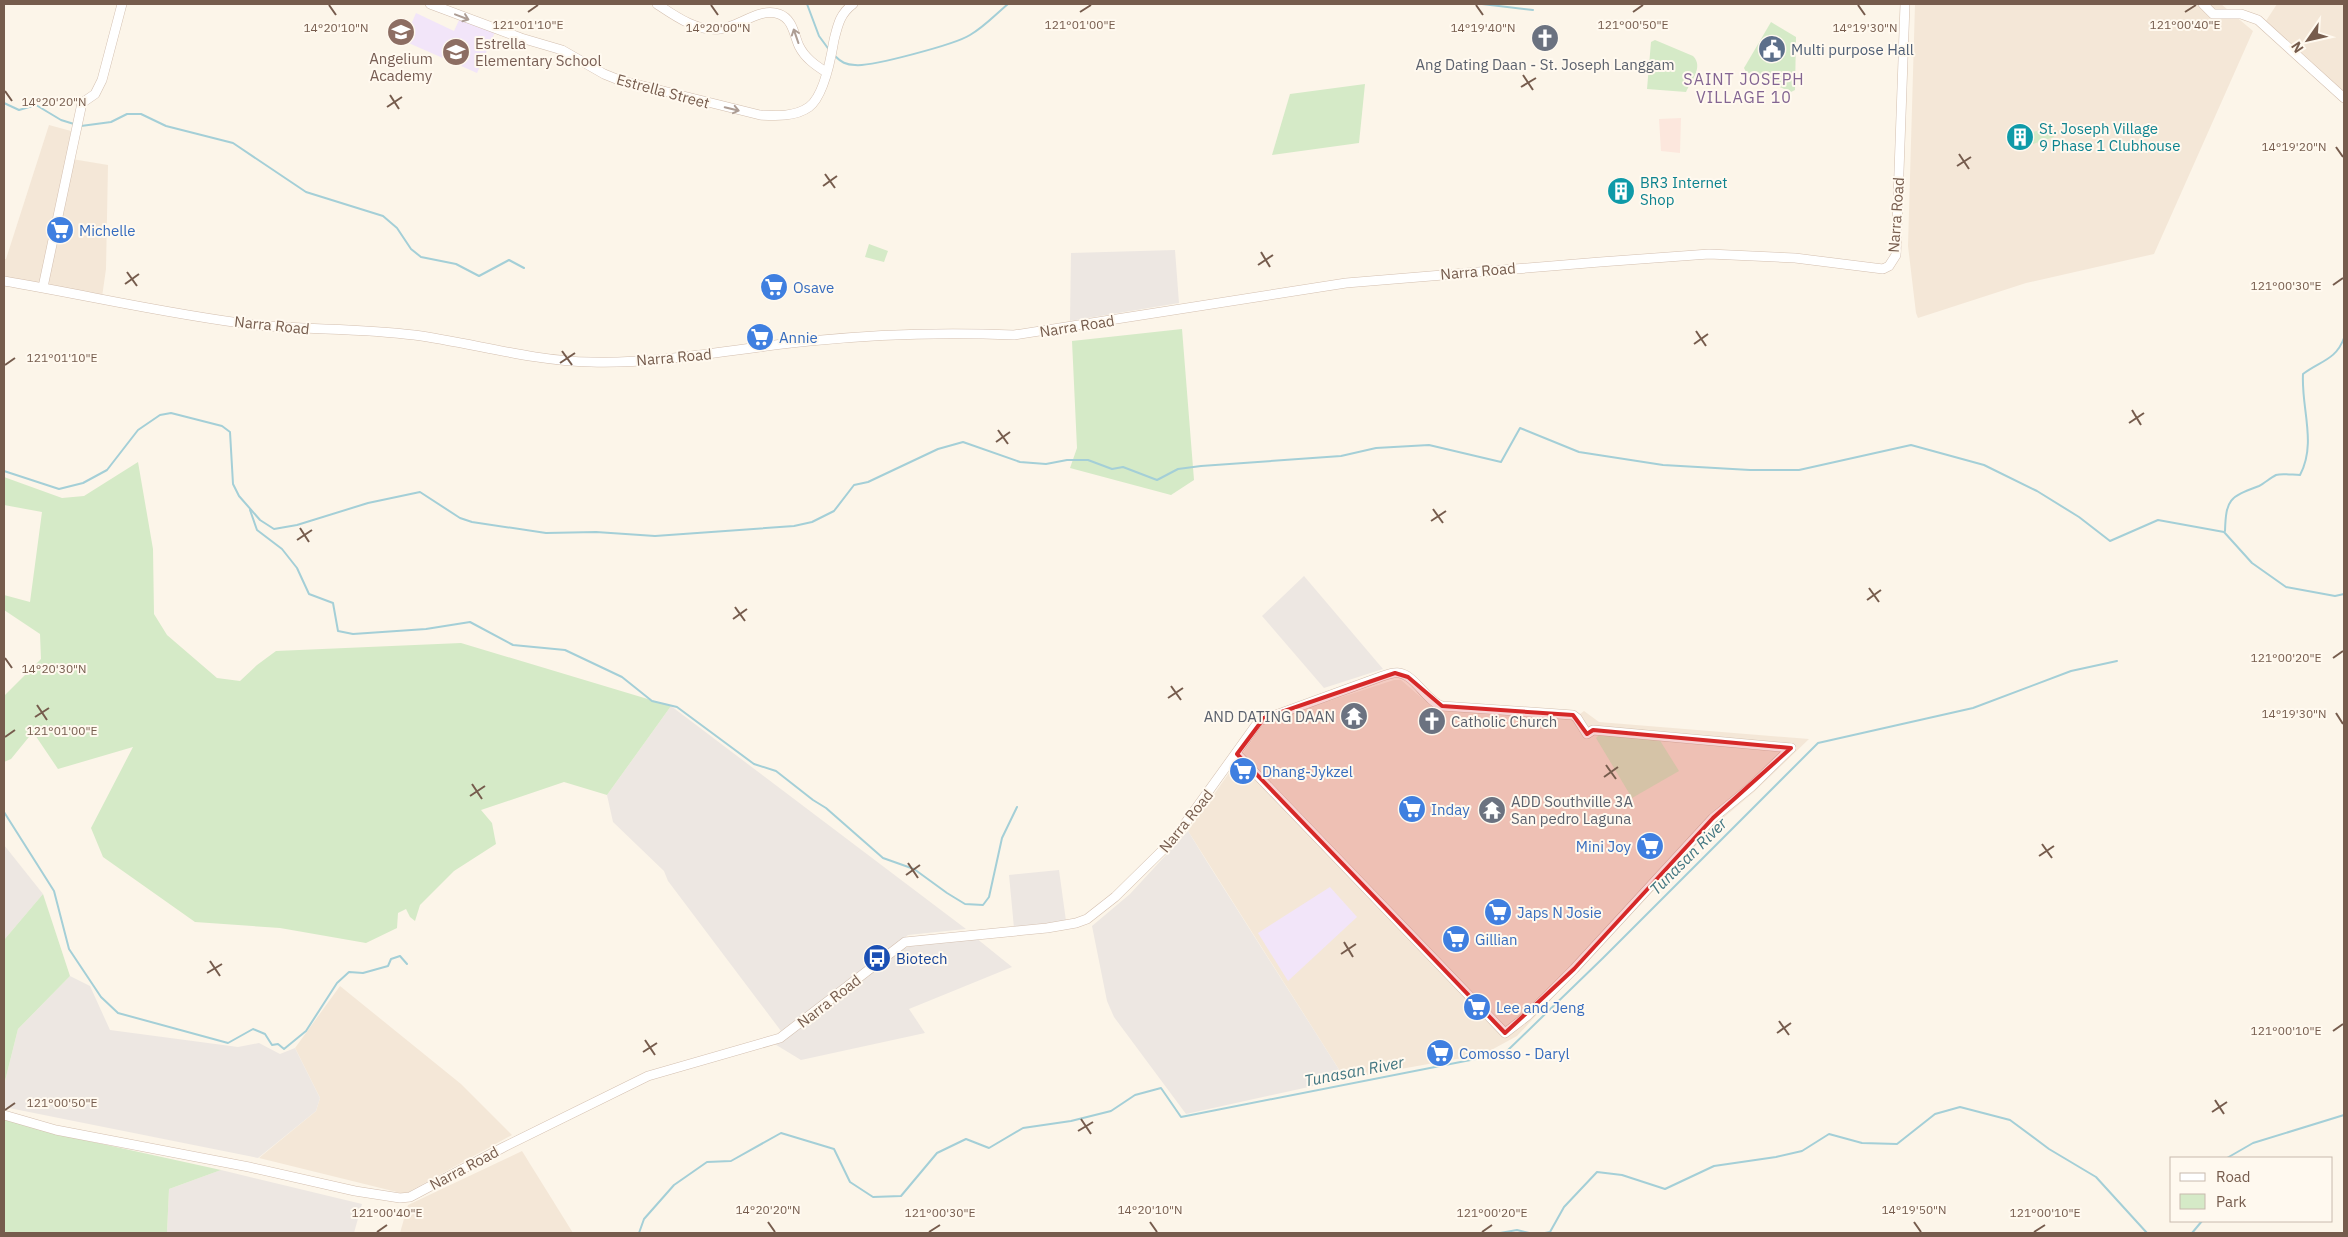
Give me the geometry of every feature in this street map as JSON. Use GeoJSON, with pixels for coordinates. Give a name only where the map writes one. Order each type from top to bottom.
{"type":"FeatureCollection","features":[{"type":"Feature","properties":{"kind":"street"},"geometry":{"type":"LineString","coordinates":[[43,287],[82,103],[88,101],[95,94],[102,80],[122,4]]}},
{"type":"Feature","properties":{"kind":"street","name":"Estrella Street"},"geometry":{"type":"LineString","coordinates":[[430,4],[494,29],[562,50],[604,74],[619,80],[760,116],[780,116],[810,107],[815,100],[826,72]]}},
{"type":"Feature","properties":{"kind":"street"},"geometry":{"type":"LineString","coordinates":[[657,4],[687,22],[719,30],[762,14],[779,14],[789,22],[799,46],[809,60],[826,72],[842,14],[853,4]]}},
{"type":"Feature","properties":{"kind":"street","name":"Narra Road"},"geometry":{"type":"LineString","coordinates":[[4,281],[253,324],[312,330],[412,334],[561,360],[602,362],[683,358],[810,341],[878,336],[978,333],[1014,335],[1346,283],[1619,260],[1718,254],[1795,258],[1884,269],[1889,266],[1896,255],[1906,4]]}},
{"type":"Feature","properties":{"kind":"street"},"geometry":{"type":"LineString","coordinates":[[2203,4],[2213,14],[2242,14],[2264,24],[2344,98]]}},
{"type":"Feature","properties":{"kind":"street","name":"Narra Road"},"geometry":{"type":"LineString","coordinates":[[4,1114],[56,1130],[240,1165],[355,1191],[400,1198],[410,1197],[504,1147],[648,1076],[780,1038],[905,942],[914,939],[1046,928],[1076,923],[1087,918],[1115,897],[1167,848],[1237,754],[1259,721],[1395,673],[1408,677],[1435,704],[1575,716],[1587,734],[1593,730],[1791,748],[1751,787],[1713,818],[1574,969],[1527,1016],[1505,1033],[1237,754]]}},
{"type":"Feature","properties":{"kind":"highlighted area"},"geometry":{"type":"Polygon","coordinates":[[[1395,673],[1408,677],[1442,706],[1573,715],[1587,734],[1593,730],[1791,748],[1713,818],[1574,969],[1505,1033],[1237,754],[1264,718],[1395,673]]]}},
{"type":"Feature","properties":{"kind":"shaded area"},"geometry":{"type":"Polygon","coordinates":[[[1915,4],[2221,4],[2253,31],[2154,254],[2026,283],[1918,318],[1908,246],[1915,4]]]}},
{"type":"Feature","properties":{"kind":"shaded area"},"geometry":{"type":"Polygon","coordinates":[[[2277,4],[2344,4],[2344,104],[2262,27],[2277,4]]]}},
{"type":"Feature","properties":{"kind":"shaded area","name":"Estrella Elementary School"},"geometry":{"type":"Polygon","coordinates":[[[416,13],[454,31],[460,18],[495,32],[477,73],[404,41],[416,13]]]}},
{"type":"Feature","properties":{"kind":"shaded area"},"geometry":{"type":"Polygon","coordinates":[[[1681,118],[1680,153],[1661,151],[1659,119],[1681,118]]]}},
{"type":"Feature","properties":{"kind":"shaded area"},"geometry":{"type":"Polygon","coordinates":[[[49,125],[71,131],[66,158],[108,165],[106,269],[102,297],[4,278],[4,259],[6,259],[49,125]]]}},
{"type":"Feature","properties":{"kind":"shaded area"},"geometry":{"type":"Polygon","coordinates":[[[1175,250],[1179,303],[1070,321],[1071,253],[1175,250]]]}},
{"type":"Feature","properties":{"kind":"shaded area"},"geometry":{"type":"Polygon","coordinates":[[[1304,576],[1383,669],[1324,688],[1262,616],[1304,576]]]}},
{"type":"Feature","properties":{"kind":"shaded area"},"geometry":{"type":"Polygon","coordinates":[[[1394,680],[1401,680],[1431,706],[1439,709],[1562,716],[1572,720],[1584,711],[1599,722],[1809,739],[1754,792],[1716,824],[1517,1036],[1484,1054],[1345,1079],[1188,831],[1265,722],[1394,680]]]}},
{"type":"Feature","properties":{"kind":"shaded area"},"geometry":{"type":"Polygon","coordinates":[[[671,706],[966,929],[908,935],[781,1031],[668,881],[664,871],[613,822],[607,795],[671,706]]]}},
{"type":"Feature","properties":{"kind":"shaded area"},"geometry":{"type":"Polygon","coordinates":[[[1188,831],[1345,1079],[1186,1114],[1114,1017],[1107,1001],[1092,926],[1130,894],[1188,831]]]}},
{"type":"Feature","properties":{"kind":"shaded area"},"geometry":{"type":"Polygon","coordinates":[[[4,845],[43,894],[4,940],[4,845]]]}},
{"type":"Feature","properties":{"kind":"shaded area"},"geometry":{"type":"Polygon","coordinates":[[[1059,870],[1066,921],[1014,928],[1009,875],[1059,870]]]}},
{"type":"Feature","properties":{"kind":"shaded area"},"geometry":{"type":"Polygon","coordinates":[[[1330,887],[1357,917],[1288,981],[1258,933],[1330,887]]]}},
{"type":"Feature","properties":{"kind":"shaded area"},"geometry":{"type":"Polygon","coordinates":[[[976,938],[1012,967],[909,1009],[925,1033],[801,1060],[773,1043],[897,951],[916,944],[976,938]]]}},
{"type":"Feature","properties":{"kind":"shaded area"},"geometry":{"type":"Polygon","coordinates":[[[70,976],[90,986],[110,1030],[238,1047],[259,1043],[280,1054],[295,1048],[320,1098],[316,1111],[258,1158],[4,1107],[4,1085],[18,1029],[70,976]]]}},
{"type":"Feature","properties":{"kind":"shaded area"},"geometry":{"type":"Polygon","coordinates":[[[340,986],[461,1084],[512,1135],[405,1194],[259,1158],[316,1111],[320,1098],[295,1048],[340,986]]]}},
{"type":"Feature","properties":{"kind":"shaded area"},"geometry":{"type":"Polygon","coordinates":[[[522,1151],[573,1233],[400,1233],[408,1205],[522,1151]]]}},
{"type":"Feature","properties":{"kind":"shaded area"},"geometry":{"type":"Polygon","coordinates":[[[221,1170],[362,1204],[354,1233],[167,1233],[169,1189],[221,1170]]]}},
{"type":"Feature","properties":{"kind":"green space"},"geometry":{"type":"Polygon","coordinates":[[[1771,22],[1796,37],[1795,90],[1791,92],[1746,72],[1744,68],[1771,22]]]}},
{"type":"Feature","properties":{"kind":"green space"},"geometry":{"type":"Polygon","coordinates":[[[1655,40],[1693,56],[1696,60],[1697,69],[1686,92],[1647,89],[1651,42],[1655,40]]]}},
{"type":"Feature","properties":{"kind":"green space"},"geometry":{"type":"Polygon","coordinates":[[[1365,84],[1359,143],[1272,155],[1290,94],[1365,84]]]}},
{"type":"Feature","properties":{"kind":"green space"},"geometry":{"type":"Polygon","coordinates":[[[2051,127],[2054,137],[2033,144],[2029,133],[2051,127]]]}},
{"type":"Feature","properties":{"kind":"green space"},"geometry":{"type":"Polygon","coordinates":[[[869,244],[888,251],[884,262],[865,257],[869,244]]]}},
{"type":"Feature","properties":{"kind":"green space"},"geometry":{"type":"Polygon","coordinates":[[[1182,329],[1194,480],[1171,495],[1070,468],[1077,448],[1072,341],[1182,329]]]}},
{"type":"Feature","properties":{"kind":"green space"},"geometry":{"type":"Polygon","coordinates":[[[138,462],[153,549],[154,614],[167,635],[217,678],[240,681],[276,651],[461,643],[671,706],[607,795],[564,782],[481,810],[492,823],[496,844],[454,871],[420,905],[415,921],[410,917],[406,909],[398,913],[397,928],[366,943],[280,928],[195,922],[103,857],[91,828],[133,747],[58,769],[33,732],[11,759],[4,762],[4,696],[41,659],[40,634],[4,610],[4,595],[30,602],[42,512],[4,505],[4,477],[62,498],[84,496],[138,462]]]}},
{"type":"Feature","properties":{"kind":"green space"},"geometry":{"type":"Polygon","coordinates":[[[1599,735],[1659,739],[1679,771],[1632,798],[1596,738],[1599,735]]]}},
{"type":"Feature","properties":{"kind":"green space"},"geometry":{"type":"Polygon","coordinates":[[[43,894],[70,976],[18,1029],[4,1085],[4,940],[43,894]]]}},
{"type":"Feature","properties":{"kind":"green space"},"geometry":{"type":"Polygon","coordinates":[[[4,1119],[75,1138],[221,1170],[169,1189],[167,1233],[4,1233],[4,1119]]]}},
{"type":"Feature","properties":{"kind":"waterway"},"geometry":{"type":"LineString","coordinates":[[807,4],[819,36],[830,51]]}},
{"type":"Feature","properties":{"kind":"waterway"},"geometry":{"type":"LineString","coordinates":[[835,56],[846,64],[864,65],[932,49],[970,35],[1008,4]]}},
{"type":"Feature","properties":{"kind":"waterway"},"geometry":{"type":"LineString","coordinates":[[1482,4],[1533,10]]}},
{"type":"Feature","properties":{"kind":"waterway"},"geometry":{"type":"LineString","coordinates":[[4,103],[19,110],[36,105],[61,120],[74,124]]}},
{"type":"Feature","properties":{"kind":"waterway"},"geometry":{"type":"LineString","coordinates":[[81,126],[111,122],[127,114],[141,114],[166,126],[233,143],[306,192],[383,216],[397,228],[411,249],[421,257],[456,264],[479,276],[509,260],[524,268]]}},
{"type":"Feature","properties":{"kind":"waterway"},"geometry":{"type":"LineString","coordinates":[[2225,531],[2229,505],[2236,496],[2259,486],[2276,475],[2300,475],[2305,463],[2308,438],[2303,374],[2332,356],[2344,338]]}},
{"type":"Feature","properties":{"kind":"waterway"},"geometry":{"type":"LineString","coordinates":[[4,471],[59,489],[83,483],[107,470],[138,430],[160,415],[171,413],[222,426],[230,432],[233,484],[239,496],[260,520],[274,529],[297,525],[368,503],[420,492],[460,518],[472,522],[546,533],[596,532],[655,536],[794,526],[812,522],[834,511],[854,485],[868,482],[938,449],[963,442],[1020,462],[1046,464],[1067,460],[1088,460],[1112,469],[1123,467],[1157,480],[1178,469],[1201,466],[1341,456],[1376,448],[1429,445],[1501,462],[1520,428],[1579,452],[1663,465],[1750,470],[1799,470],[1911,445],[1984,465],[2037,491],[2079,517],[2110,541],[2158,520],[2224,532],[2252,563],[2286,587],[2335,596],[2344,594]]}},
{"type":"Feature","properties":{"kind":"waterway"},"geometry":{"type":"LineString","coordinates":[[250,510],[257,530],[282,549],[297,568],[309,594],[333,603],[338,631],[353,634],[426,629],[470,622],[513,645],[565,650],[622,677],[652,701],[677,707],[754,764],[776,771],[826,808],[883,858],[914,869],[965,904],[983,905],[989,897],[1002,838],[1017,807]]}},
{"type":"Feature","properties":{"kind":"waterway","name":"Tunasan River"},"geometry":{"type":"LineString","coordinates":[[639,1233],[644,1219],[674,1185],[707,1162],[731,1161],[781,1133],[834,1149],[850,1182],[873,1197],[901,1196],[937,1153],[966,1139],[989,1148],[1023,1128],[1071,1121],[1111,1111],[1135,1095],[1161,1088],[1181,1117],[1496,1055],[1507,1051],[1818,743],[1973,708],[2071,671],[2117,661]]}},
{"type":"Feature","properties":{"kind":"waterway"},"geometry":{"type":"LineString","coordinates":[[4,812],[54,891],[69,949],[101,997],[118,1013],[228,1043],[253,1029],[265,1034],[272,1045],[278,1044],[284,1049],[306,1031],[337,983],[349,972],[363,973],[388,966],[391,959],[400,956],[407,964]]}},
{"type":"Feature","properties":{"kind":"waterway"},"geometry":{"type":"LineString","coordinates":[[1545,1233],[1550,1232],[1564,1207],[1597,1172],[1622,1175],[1665,1189],[1714,1166],[1776,1157],[1802,1151],[1829,1134],[1862,1143],[1897,1144],[1935,1114],[1960,1107],[2010,1120],[2049,1149],[2096,1177],[2147,1233]]}},
{"type":"Feature","properties":{"kind":"waterway"},"geometry":{"type":"LineString","coordinates":[[2229,1157],[2253,1143],[2344,1115]]}},
{"type":"Feature","properties":{"kind":"waterway"},"geometry":{"type":"LineString","coordinates":[[2192,1233],[2201,1222]]}},
{"type":"Feature","properties":{"kind":"waterway"},"geometry":{"type":"LineString","coordinates":[[1500,1233],[1517,1230],[1529,1233]]}},
{"type":"Feature","properties":{"kind":"place","name":"Angelium Academy"},"geometry":{"type":"Point","coordinates":[401,32]}},
{"type":"Feature","properties":{"kind":"place","name":"Ang Dating Daan - St. Joseph Langgam"},"geometry":{"type":"Point","coordinates":[1545,38]}},
{"type":"Feature","properties":{"kind":"place","name":"Multi purpose Hall"},"geometry":{"type":"Point","coordinates":[1772,49]}},
{"type":"Feature","properties":{"kind":"place","name":"Estrella Elementary School"},"geometry":{"type":"Point","coordinates":[456,52]}},
{"type":"Feature","properties":{"kind":"place","name":"St. Joseph Village 9 Phase 1 Clubhouse"},"geometry":{"type":"Point","coordinates":[2020,137]}},
{"type":"Feature","properties":{"kind":"place","name":"BR3 Internet Shop"},"geometry":{"type":"Point","coordinates":[1621,191]}},
{"type":"Feature","properties":{"kind":"place","name":"Michelle"},"geometry":{"type":"Point","coordinates":[60,230]}},
{"type":"Feature","properties":{"kind":"place","name":"Osave"},"geometry":{"type":"Point","coordinates":[774,287]}},
{"type":"Feature","properties":{"kind":"place","name":"Annie"},"geometry":{"type":"Point","coordinates":[760,337]}},
{"type":"Feature","properties":{"kind":"place","name":"AND DATING DAAN"},"geometry":{"type":"Point","coordinates":[1354,716]}},
{"type":"Feature","properties":{"kind":"place","name":"Catholic Church"},"geometry":{"type":"Point","coordinates":[1432,721]}},
{"type":"Feature","properties":{"kind":"place","name":"Dhang-Jykzel"},"geometry":{"type":"Point","coordinates":[1243,771]}},
{"type":"Feature","properties":{"kind":"place","name":"Inday"},"geometry":{"type":"Point","coordinates":[1412,809]}},
{"type":"Feature","properties":{"kind":"place","name":"ADD Southville 3A San pedro Laguna"},"geometry":{"type":"Point","coordinates":[1492,810]}},
{"type":"Feature","properties":{"kind":"place","name":"Mini Joy"},"geometry":{"type":"Point","coordinates":[1650,846]}},
{"type":"Feature","properties":{"kind":"place","name":"Japs N Josie"},"geometry":{"type":"Point","coordinates":[1498,912]}},
{"type":"Feature","properties":{"kind":"place","name":"Gillian"},"geometry":{"type":"Point","coordinates":[1456,939]}},
{"type":"Feature","properties":{"kind":"place","name":"Biotech"},"geometry":{"type":"Point","coordinates":[877,958]}},
{"type":"Feature","properties":{"kind":"place","name":"Lee and Jeng"},"geometry":{"type":"Point","coordinates":[1477,1007]}},
{"type":"Feature","properties":{"kind":"place","name":"Comosso - Daryl"},"geometry":{"type":"Point","coordinates":[1440,1053]}},
{"type":"Feature","properties":{"kind":"district","name":"SAINT JOSEPH VILLAGE 10"},"geometry":{"type":"Point","coordinates":[1744,88]}}]}
